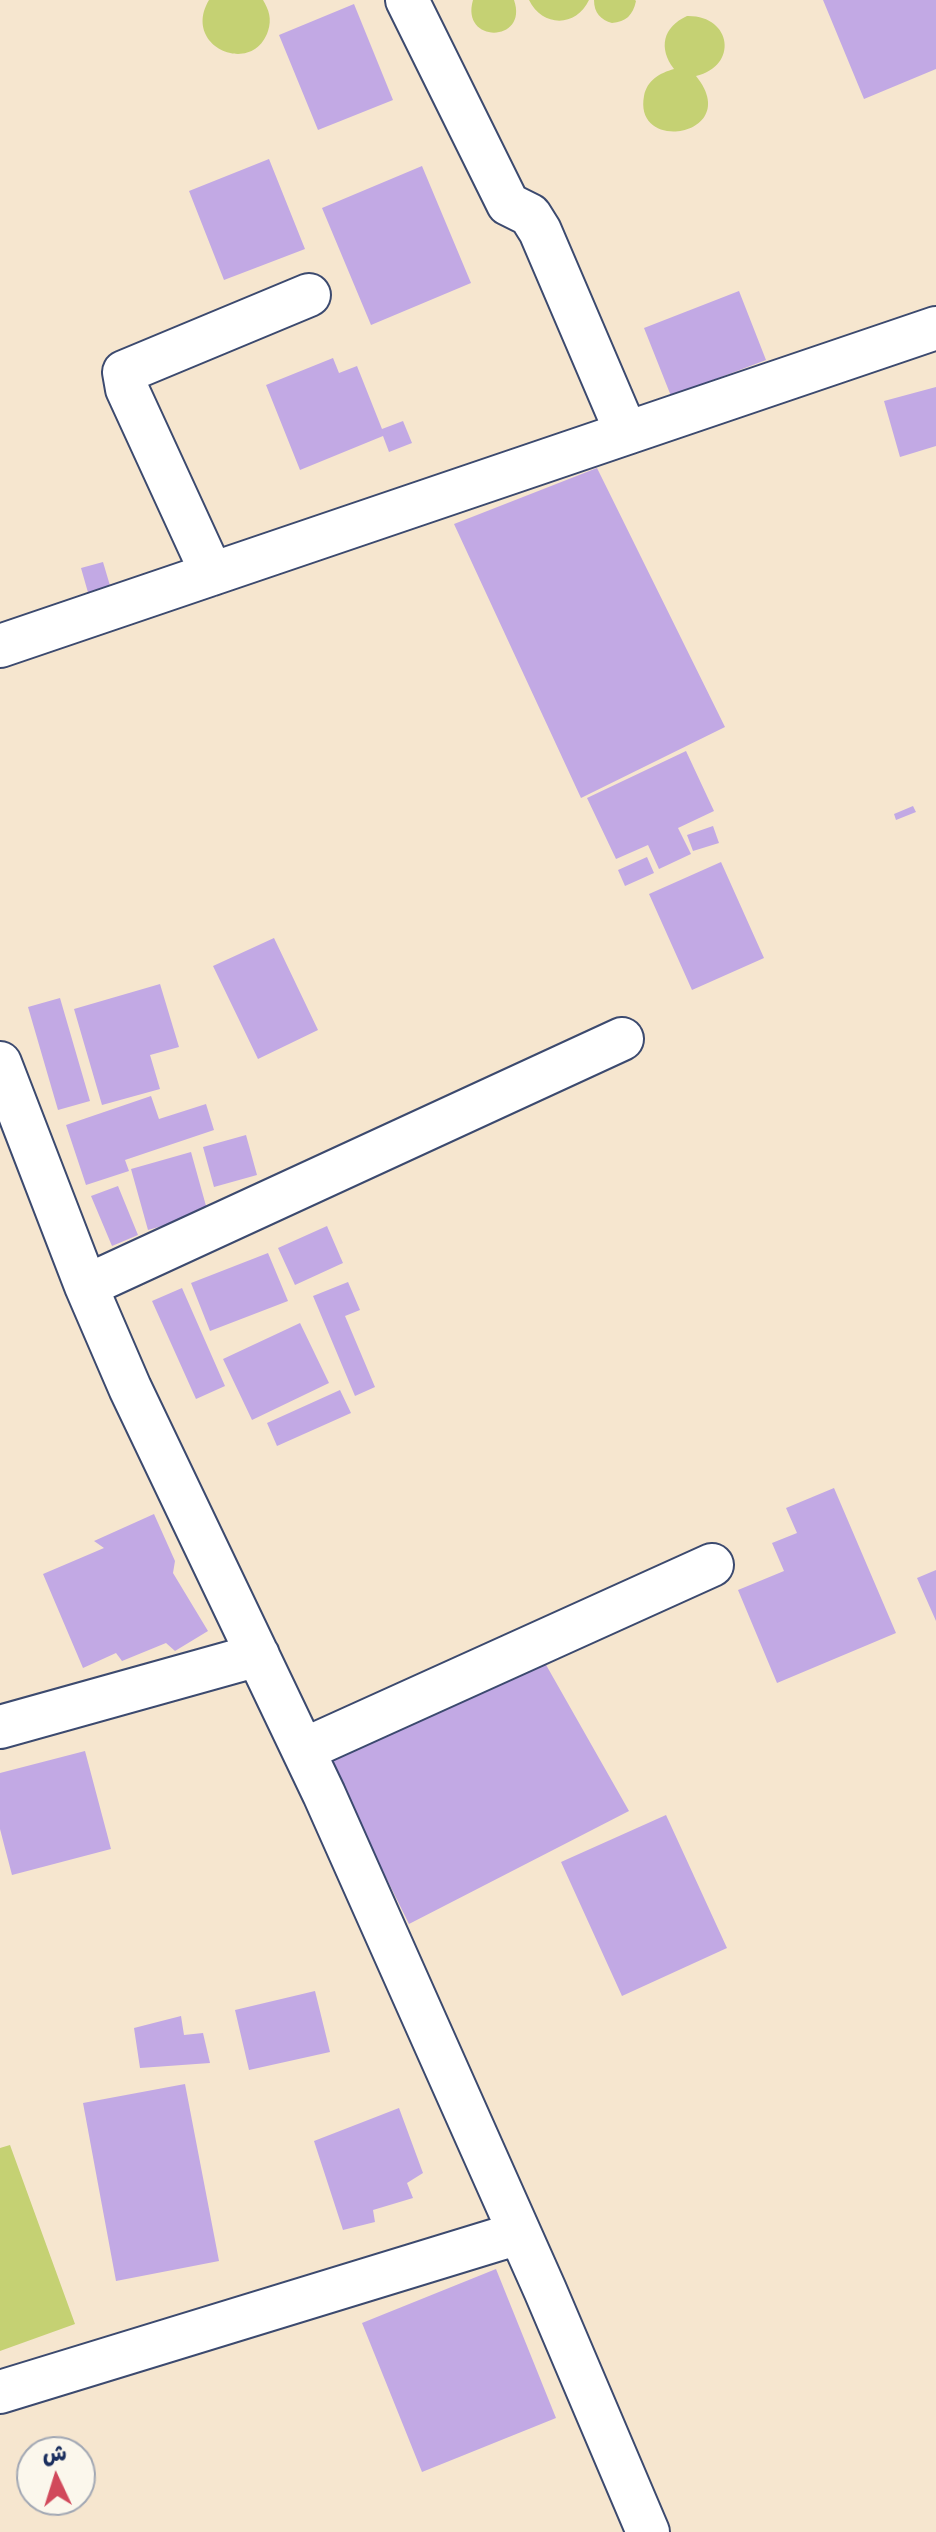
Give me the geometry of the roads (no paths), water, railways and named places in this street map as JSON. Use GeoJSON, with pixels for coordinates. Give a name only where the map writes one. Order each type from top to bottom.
{"type":"FeatureCollection","features":[{"type":"Feature","properties":{"kind":"street"},"geometry":{"type":"LineString","coordinates":[[407,0],[508,204],[530,215],[540,231],[626,432]]}},
{"type":"Feature","properties":{"kind":"street"},"geometry":{"type":"LineString","coordinates":[[212,574],[127,389],[124,372],[309,295]]}},
{"type":"Feature","properties":{"kind":"street"},"geometry":{"type":"LineString","coordinates":[[0,646],[936,328]]}},
{"type":"Feature","properties":{"kind":"street"},"geometry":{"type":"LineString","coordinates":[[86,1286],[622,1039]]}},
{"type":"Feature","properties":{"kind":"street"},"geometry":{"type":"LineString","coordinates":[[0,1063],[86,1286],[130,1388],[303,1750],[519,2233],[648,2532]]}},
{"type":"Feature","properties":{"kind":"street"},"geometry":{"type":"LineString","coordinates":[[303,1750],[712,1565]]}},
{"type":"Feature","properties":{"kind":"street"},"geometry":{"type":"LineString","coordinates":[[0,1727],[258,1655]]}},
{"type":"Feature","properties":{"kind":"street"},"geometry":{"type":"LineString","coordinates":[[0,2392],[519,2233]]}}]}
